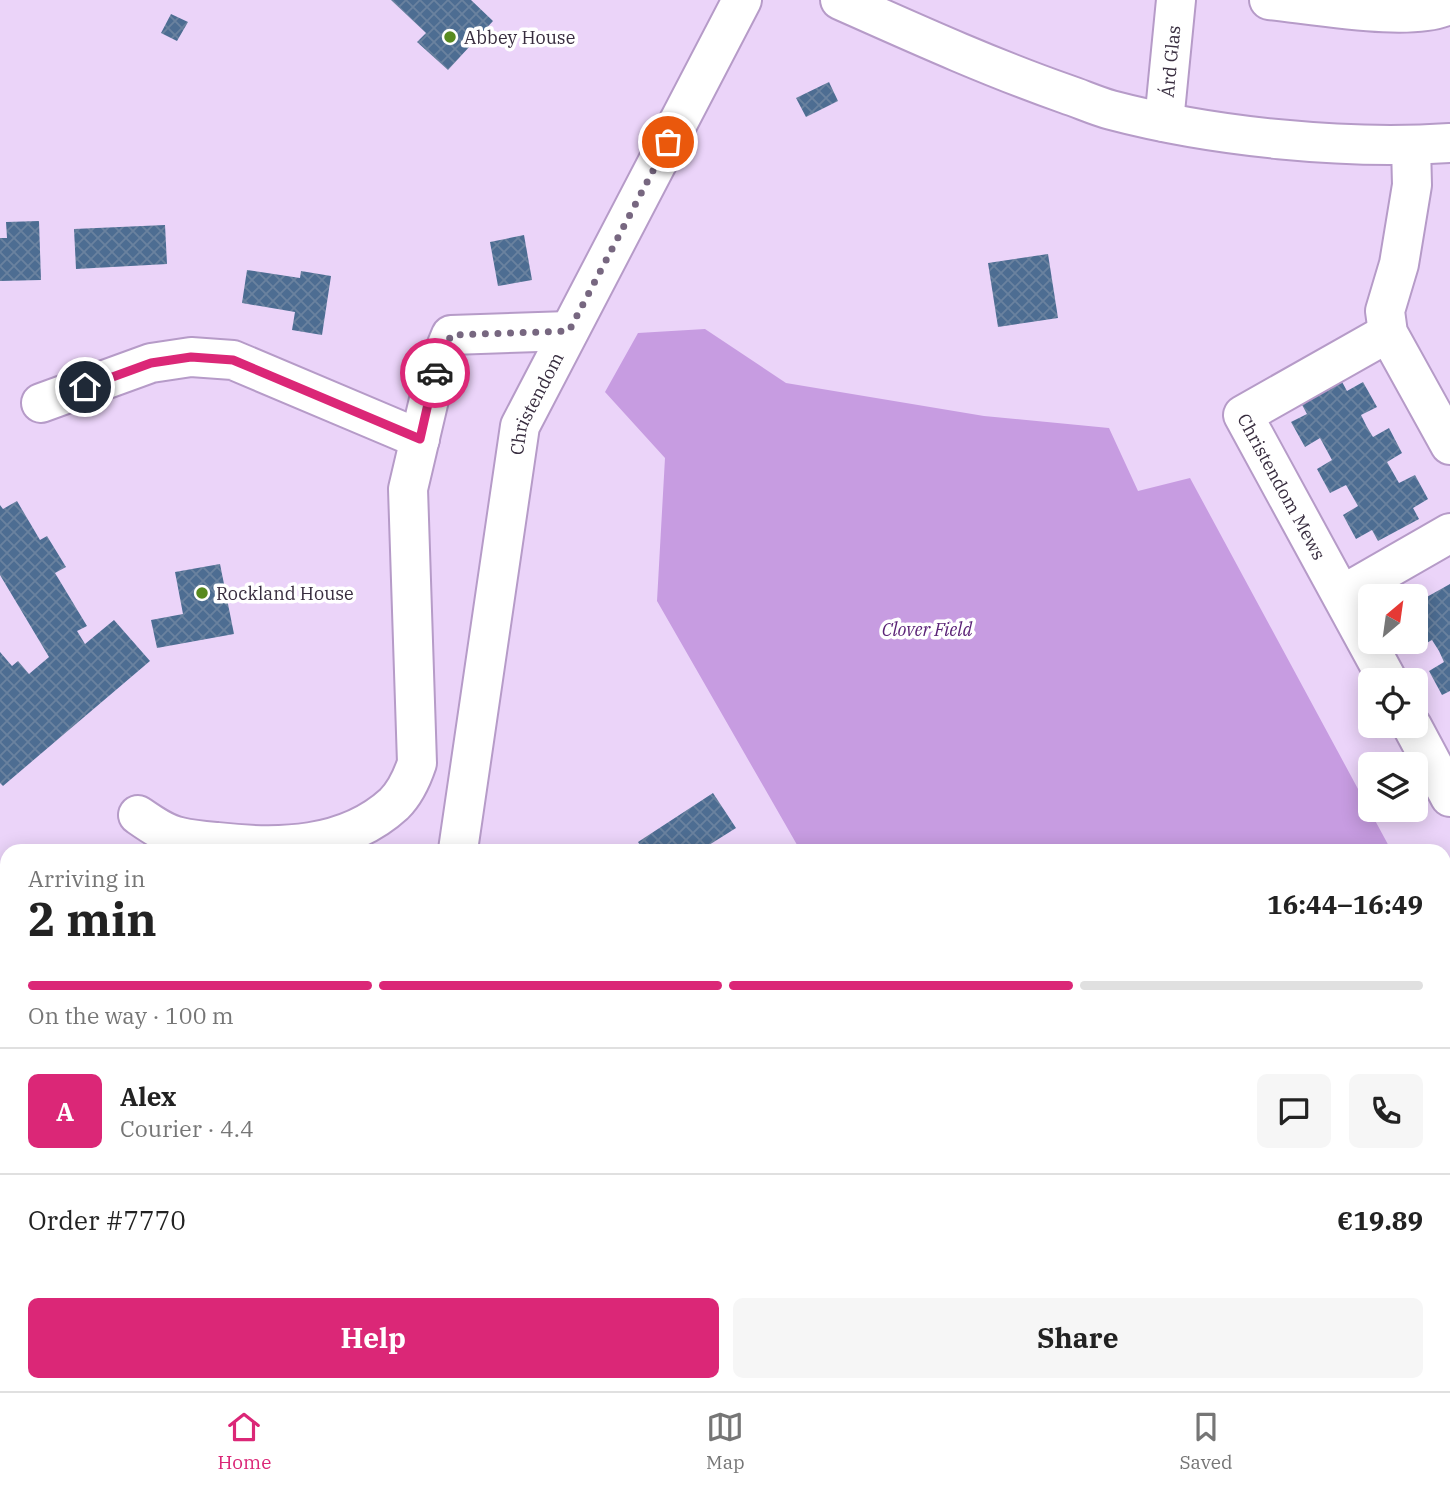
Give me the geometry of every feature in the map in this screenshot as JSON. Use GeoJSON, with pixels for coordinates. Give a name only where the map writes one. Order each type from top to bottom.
{"type":"FeatureCollection","features":[{"type":"Feature","properties":{"kind":"street","name":"Christendom"},"geometry":{"type":"LineString","coordinates":[[459,844],[520,426],[742,0]]}},
{"type":"Feature","properties":{"kind":"street"},"geometry":{"type":"LineString","coordinates":[[839,0],[1032,83],[1109,110],[1164,122],[1294,139],[1411,146],[1450,143]]}},
{"type":"Feature","properties":{"kind":"street","name":"Árd Glas"},"geometry":{"type":"LineString","coordinates":[[1164,122],[1176,0]]}},
{"type":"Feature","properties":{"kind":"street"},"geometry":{"type":"LineString","coordinates":[[1269,0],[1407,14],[1442,9],[1450,4]]}},
{"type":"Feature","properties":{"kind":"street"},"geometry":{"type":"LineString","coordinates":[[1411,146],[1412,184],[1386,322],[1436,387],[1450,445]]}},
{"type":"Feature","properties":{"kind":"street","name":"Christendom Mews"},"geometry":{"type":"LineString","coordinates":[[1381,668],[1244,415],[1386,322]]}},
{"type":"Feature","properties":{"kind":"street"},"geometry":{"type":"LineString","coordinates":[[304,844],[335,838],[367,823],[394,804],[409,785],[417,763],[408,489],[435,374],[451,335],[569,331]]}},
{"type":"Feature","properties":{"kind":"street"},"geometry":{"type":"LineString","coordinates":[[41,403],[151,363],[191,357],[233,360],[420,439]]}},
{"type":"Feature","properties":{"kind":"street"},"geometry":{"type":"LineString","coordinates":[[1342,595],[1450,533]]}},
{"type":"Feature","properties":{"kind":"street"},"geometry":{"type":"LineString","coordinates":[[1418,738],[1450,797]]}},
{"type":"Feature","properties":{"kind":"street"},"geometry":{"type":"LineString","coordinates":[[138,815],[178,844]]}},
{"type":"Feature","properties":{"kind":"green space","name":"Clover Field"},"geometry":{"type":"Polygon","coordinates":[[[705,329],[786,383],[984,416],[1109,428],[1138,491],[1190,478],[1358,789],[1358,822],[1376,822],[1388,844],[797,844],[657,601],[665,458],[605,392],[638,333],[705,329]]]}},
{"type":"Feature","properties":{"kind":"building","name":"Abbey House"},"geometry":{"type":"Polygon","coordinates":[[[391,0],[471,0],[493,21],[448,70],[417,42],[426,33],[391,0]]]}},
{"type":"Feature","properties":{"kind":"building"},"geometry":{"type":"Polygon","coordinates":[[[171,14],[188,22],[177,41],[161,33],[171,14]]]}},
{"type":"Feature","properties":{"kind":"building"},"geometry":{"type":"Polygon","coordinates":[[[829,82],[838,101],[806,117],[796,98],[829,82]]]}},
{"type":"Feature","properties":{"kind":"building"},"geometry":{"type":"Polygon","coordinates":[[[39,221],[41,280],[0,281],[0,238],[7,238],[6,222],[39,221]]]}},
{"type":"Feature","properties":{"kind":"building"},"geometry":{"type":"Polygon","coordinates":[[[165,225],[167,264],[76,269],[74,229],[165,225]]]}},
{"type":"Feature","properties":{"kind":"building"},"geometry":{"type":"Polygon","coordinates":[[[524,235],[532,280],[498,286],[490,242],[524,235]]]}},
{"type":"Feature","properties":{"kind":"building"},"geometry":{"type":"Polygon","coordinates":[[[1048,254],[1058,318],[998,327],[988,263],[1048,254]]]}},
{"type":"Feature","properties":{"kind":"building"},"geometry":{"type":"Polygon","coordinates":[[[247,270],[300,278],[301,271],[331,276],[322,335],[292,330],[295,312],[242,303],[247,270]]]}},
{"type":"Feature","properties":{"kind":"building"},"geometry":{"type":"Polygon","coordinates":[[[1341,380],[1347,391],[1363,382],[1377,407],[1361,415],[1367,427],[1373,437],[1389,428],[1402,453],[1387,462],[1399,483],[1415,475],[1428,499],[1413,508],[1419,519],[1378,541],[1372,530],[1356,539],[1343,515],[1358,506],[1346,485],[1330,493],[1317,469],[1332,460],[1320,438],[1305,447],[1291,422],[1307,414],[1301,403],[1341,380]]]}},
{"type":"Feature","properties":{"kind":"building"},"geometry":{"type":"Polygon","coordinates":[[[17,501],[40,540],[47,536],[66,567],[55,573],[87,626],[77,631],[85,644],[114,620],[150,661],[3,786],[0,783],[0,652],[12,666],[18,661],[29,674],[49,657],[0,575],[0,505],[3,509],[17,501]]]}},
{"type":"Feature","properties":{"kind":"building","name":"Rockland House"},"geometry":{"type":"Polygon","coordinates":[[[220,564],[234,634],[157,648],[151,620],[183,614],[175,572],[220,564]]]}},
{"type":"Feature","properties":{"kind":"building"},"geometry":{"type":"Polygon","coordinates":[[[1450,584],[1450,691],[1442,695],[1429,671],[1444,662],[1432,640],[1428,642],[1428,596],[1450,584]]]}},
{"type":"Feature","properties":{"kind":"building"},"geometry":{"type":"Polygon","coordinates":[[[713,793],[736,828],[711,844],[638,842],[713,793]]]}},
{"type":"Feature","properties":{"kind":"way so far"},"geometry":{"type":"LineString","coordinates":[[435,373],[451,335],[569,331],[668,142]]}},
{"type":"Feature","properties":{"kind":"place","name":"Abbey House"},"geometry":{"type":"Point","coordinates":[450,37]}},
{"type":"Feature","properties":{"kind":"place","name":"Rockland House"},"geometry":{"type":"Point","coordinates":[202,593]}},
{"type":"Feature","properties":{"kind":"route"},"geometry":{"type":"LineString","coordinates":[[85,387],[151,363],[191,357],[233,360],[420,439],[435,373]]}}]}
